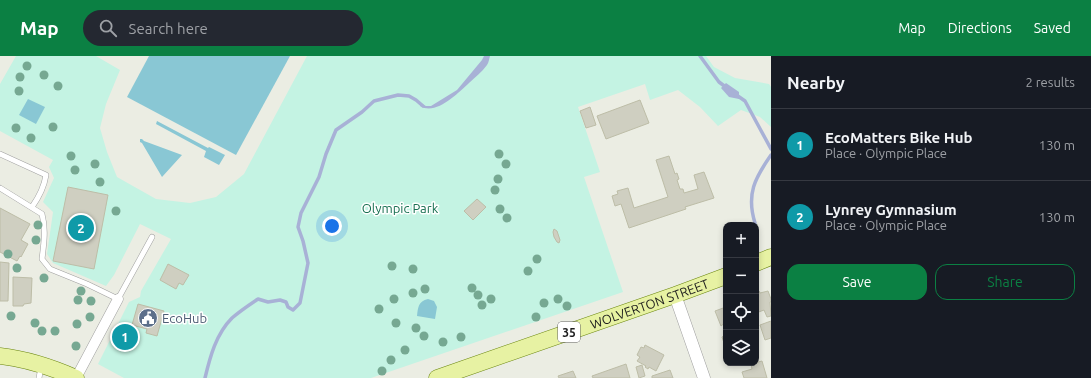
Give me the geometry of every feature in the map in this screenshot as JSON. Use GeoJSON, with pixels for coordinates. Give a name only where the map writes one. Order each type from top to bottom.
{"type":"FeatureCollection","features":[{"type":"Feature","properties":{"kind":"main road"},"geometry":{"type":"LineString","coordinates":[[759,262],[771,256]]}},
{"type":"Feature","properties":{"kind":"main road","name":"WOLVERTON STREET"},"geometry":{"type":"LineString","coordinates":[[437,378],[675,296],[723,277]]}},
{"type":"Feature","properties":{"kind":"main road"},"geometry":{"type":"LineString","coordinates":[[0,356],[27,360],[40,371],[76,378]]}},
{"type":"Feature","properties":{"kind":"street"},"geometry":{"type":"LineString","coordinates":[[675,296],[704,378]]}},
{"type":"Feature","properties":{"kind":"street"},"geometry":{"type":"LineString","coordinates":[[76,378],[118,299]]}},
{"type":"Feature","properties":{"kind":"lane"},"geometry":{"type":"LineString","coordinates":[[0,154],[46,175],[45,184],[32,207]]}},
{"type":"Feature","properties":{"kind":"lane"},"geometry":{"type":"LineString","coordinates":[[0,188],[42,214],[45,222],[45,237],[42,259],[50,269],[87,284],[118,299],[152,237]]}},
{"type":"Feature","properties":{"kind":"green space","name":"Olympic Park"},"geometry":{"type":"Polygon","coordinates":[[[16,56],[96,56],[120,70],[106,104],[100,128],[107,152],[117,177],[156,199],[190,203],[216,197],[244,174],[307,56],[706,56],[714,67],[735,78],[769,84],[771,87],[771,127],[760,117],[741,110],[718,126],[700,107],[678,90],[650,100],[645,84],[578,107],[600,172],[584,177],[623,292],[371,378],[124,378],[98,364],[129,302],[140,297],[141,291],[171,239],[140,224],[114,275],[106,286],[53,263],[47,254],[53,212],[43,202],[54,178],[49,167],[53,160],[0,131],[0,84],[16,56]]]}},
{"type":"Feature","properties":{"kind":"shaded area"},"geometry":{"type":"Polygon","coordinates":[[[149,56],[290,56],[236,155],[127,97],[149,56]]]}},
{"type":"Feature","properties":{"kind":"shaded area"},"geometry":{"type":"Polygon","coordinates":[[[484,56],[490,56],[487,65],[453,97],[440,106],[433,108],[420,106],[420,103],[426,106],[431,106],[457,90],[484,56]]]}},
{"type":"Feature","properties":{"kind":"shaded area"},"geometry":{"type":"Polygon","coordinates":[[[726,83],[739,92],[739,99],[729,97],[721,88],[726,83]]]}},
{"type":"Feature","properties":{"kind":"shaded area"},"geometry":{"type":"Polygon","coordinates":[[[28,99],[45,107],[36,124],[19,115],[28,99]]]}},
{"type":"Feature","properties":{"kind":"shaded area"},"geometry":{"type":"Polygon","coordinates":[[[157,121],[208,148],[209,147],[225,155],[219,165],[204,157],[206,151],[156,124],[157,121]]]}},
{"type":"Feature","properties":{"kind":"shaded area"},"geometry":{"type":"Polygon","coordinates":[[[140,139],[182,155],[162,177],[140,142],[140,139]]]}},
{"type":"Feature","properties":{"kind":"shaded area"},"geometry":{"type":"Polygon","coordinates":[[[428,299],[434,301],[437,307],[435,319],[417,316],[420,303],[428,299]]]}},
{"type":"Feature","properties":{"kind":"building"},"geometry":{"type":"Polygon","coordinates":[[[640,100],[649,123],[606,139],[597,116],[640,100]]]}},
{"type":"Feature","properties":{"kind":"building"},"geometry":{"type":"Polygon","coordinates":[[[590,107],[596,125],[586,128],[580,111],[590,107]]]}},
{"type":"Feature","properties":{"kind":"building"},"geometry":{"type":"Polygon","coordinates":[[[669,156],[675,174],[677,173],[679,179],[677,180],[680,189],[683,189],[684,193],[698,189],[694,175],[704,172],[714,198],[629,228],[621,204],[615,206],[612,196],[618,194],[617,191],[628,188],[634,208],[668,197],[656,160],[669,156]]]}},
{"type":"Feature","properties":{"kind":"building"},"geometry":{"type":"Polygon","coordinates":[[[68,187],[108,195],[94,269],[53,261],[68,187]]]}},
{"type":"Feature","properties":{"kind":"building"},"geometry":{"type":"Polygon","coordinates":[[[477,199],[486,207],[473,220],[464,211],[477,199]]]}},
{"type":"Feature","properties":{"kind":"building"},"geometry":{"type":"Polygon","coordinates":[[[0,208],[30,224],[21,240],[28,244],[17,261],[0,252],[0,208]]]}},
{"type":"Feature","properties":{"kind":"building"},"geometry":{"type":"Polygon","coordinates":[[[554,229],[557,231],[560,240],[559,243],[554,237],[554,229]]]}},
{"type":"Feature","properties":{"kind":"building"},"geometry":{"type":"Polygon","coordinates":[[[0,262],[9,263],[8,301],[0,301],[0,262]]]}},
{"type":"Feature","properties":{"kind":"building"},"geometry":{"type":"Polygon","coordinates":[[[168,264],[189,275],[183,285],[179,283],[176,289],[160,280],[168,264]]]}},
{"type":"Feature","properties":{"kind":"building"},"geometry":{"type":"Polygon","coordinates":[[[13,277],[32,278],[31,303],[24,304],[23,306],[13,306],[13,277]]]}},
{"type":"Feature","properties":{"kind":"building"},"geometry":{"type":"Polygon","coordinates":[[[759,291],[760,293],[768,291],[771,299],[771,316],[767,317],[764,310],[759,312],[759,291]]]}},
{"type":"Feature","properties":{"kind":"building","name":"EcoHub"},"geometry":{"type":"Polygon","coordinates":[[[138,304],[164,311],[157,336],[146,333],[147,329],[132,325],[138,304]]]}},
{"type":"Feature","properties":{"kind":"building"},"geometry":{"type":"Polygon","coordinates":[[[723,308],[723,324],[721,326],[715,311],[723,308]]]}},
{"type":"Feature","properties":{"kind":"building"},"geometry":{"type":"Polygon","coordinates":[[[771,321],[771,338],[765,340],[760,325],[771,321]]]}},
{"type":"Feature","properties":{"kind":"building"},"geometry":{"type":"Polygon","coordinates":[[[125,331],[129,333],[124,343],[120,341],[125,331]]]}},
{"type":"Feature","properties":{"kind":"building"},"geometry":{"type":"Polygon","coordinates":[[[645,345],[664,355],[656,371],[649,367],[648,369],[645,367],[646,366],[637,361],[640,357],[637,355],[641,347],[644,348],[645,345]]]}},
{"type":"Feature","properties":{"kind":"building"},"geometry":{"type":"Polygon","coordinates":[[[762,361],[767,378],[744,378],[742,372],[752,369],[751,366],[759,366],[759,362],[762,361]]]}},
{"type":"Feature","properties":{"kind":"building"},"geometry":{"type":"Polygon","coordinates":[[[626,364],[630,378],[593,378],[592,376],[626,364]]]}},
{"type":"Feature","properties":{"kind":"building"},"geometry":{"type":"Polygon","coordinates":[[[642,365],[645,376],[639,378],[636,367],[642,365]]]}},
{"type":"Feature","properties":{"kind":"building"},"geometry":{"type":"Polygon","coordinates":[[[670,370],[673,378],[652,378],[652,376],[670,370]]]}},
{"type":"Feature","properties":{"kind":"building"},"geometry":{"type":"Polygon","coordinates":[[[573,371],[576,378],[559,378],[558,376],[573,371]]]}},
{"type":"Feature","properties":{"kind":"waterway"},"geometry":{"type":"LineString","coordinates":[[700,56],[719,82],[727,88]]}},
{"type":"Feature","properties":{"kind":"waterway"},"geometry":{"type":"LineString","coordinates":[[735,94],[745,101],[771,149]]}},
{"type":"Feature","properties":{"kind":"waterway"},"geometry":{"type":"LineString","coordinates":[[205,378],[218,338],[226,324],[238,313],[258,299],[268,302],[280,300],[286,302],[288,307],[293,310],[300,303],[308,263],[298,227],[301,213],[319,177],[326,154],[336,130],[362,112],[374,101],[398,95],[409,96],[423,106]]}},
{"type":"Feature","properties":{"kind":"waterway"},"geometry":{"type":"LineString","coordinates":[[755,222],[752,213],[752,195],[760,171],[771,155]]}},
{"type":"Feature","properties":{"kind":"place","name":"Lynrey Gymnasium"},"geometry":{"type":"Point","coordinates":[81,228]}},
{"type":"Feature","properties":{"kind":"place","name":"EcoHub"},"geometry":{"type":"Point","coordinates":[148,318]}},
{"type":"Feature","properties":{"kind":"place","name":"EcoMatters Bike Hub"},"geometry":{"type":"Point","coordinates":[125,337]}}]}
